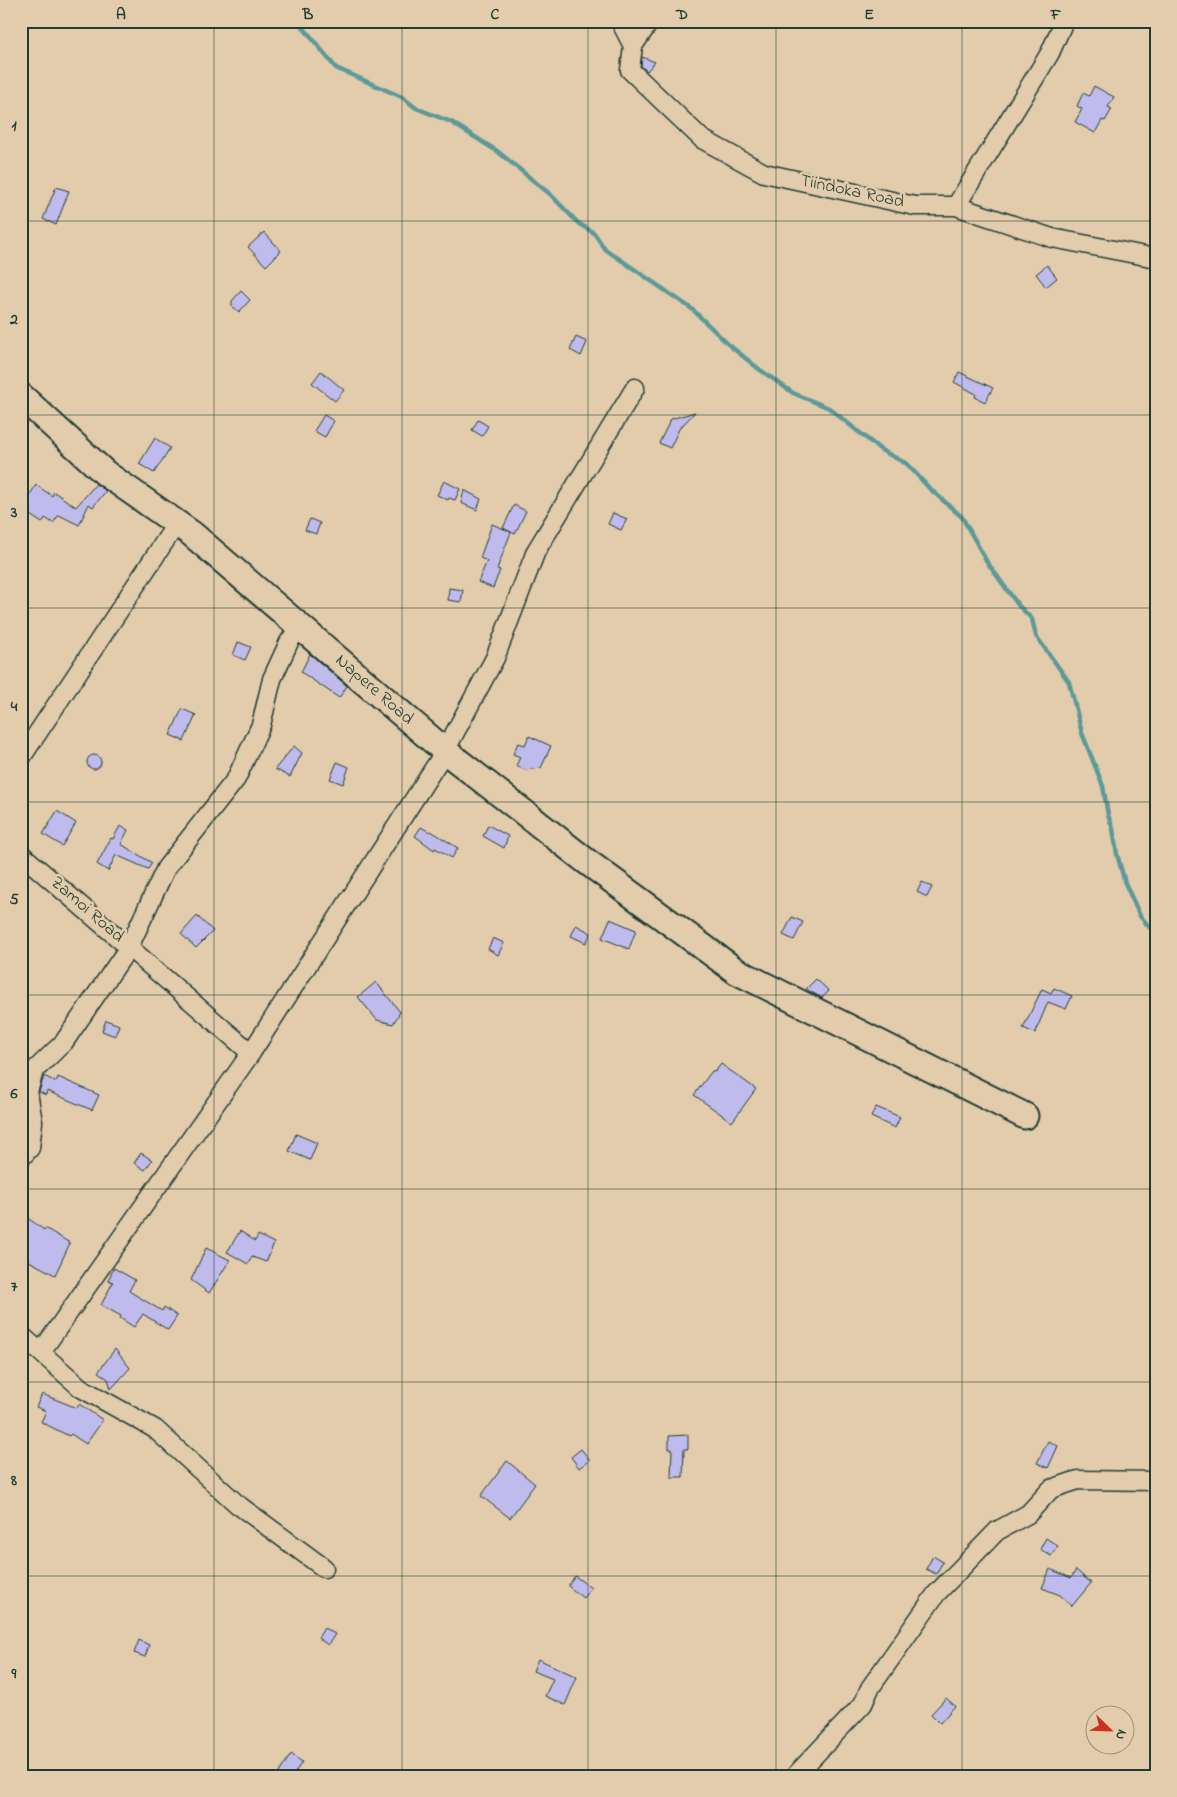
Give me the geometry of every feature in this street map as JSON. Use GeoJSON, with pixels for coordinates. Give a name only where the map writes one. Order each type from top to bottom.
{"type":"FeatureCollection","features":[{"type":"Feature","properties":{"kind":"street"},"geometry":{"type":"LineString","coordinates":[[620,21],[633,46],[650,21]]}},
{"type":"Feature","properties":{"kind":"street"},"geometry":{"type":"LineString","coordinates":[[956,206],[1050,54],[1064,21]]}},
{"type":"Feature","properties":{"kind":"street","name":"Tiindoka Road"},"geometry":{"type":"LineString","coordinates":[[633,46],[630,70],[702,139],[764,173],[915,206],[956,206],[1052,238],[1156,258]]}},
{"type":"Feature","properties":{"kind":"street"},"geometry":{"type":"LineString","coordinates":[[41,1352],[251,1053],[444,751],[495,658],[536,551],[636,388]]}},
{"type":"Feature","properties":{"kind":"street","name":"Napere Road"},"geometry":{"type":"LineString","coordinates":[[21,396],[105,473],[192,534],[444,751],[586,861],[736,971],[1025,1116]]}},
{"type":"Feature","properties":{"kind":"street"},"geometry":{"type":"LineString","coordinates":[[21,758],[177,523]]}},
{"type":"Feature","properties":{"kind":"street"},"geometry":{"type":"LineString","coordinates":[[21,1158],[30,1148],[33,1122],[28,1092],[34,1071],[64,1042],[129,946],[166,868],[236,779],[261,725],[272,679],[289,642],[300,626]]}},
{"type":"Feature","properties":{"kind":"street","name":"Zamoi Road"},"geometry":{"type":"LineString","coordinates":[[21,854],[251,1053]]}},
{"type":"Feature","properties":{"kind":"street"},"geometry":{"type":"LineString","coordinates":[[21,1335],[81,1388],[155,1429],[237,1504],[324,1568]]}},
{"type":"Feature","properties":{"kind":"street"},"geometry":{"type":"LineString","coordinates":[[795,1776],[863,1704],[870,1688],[936,1594],[997,1531],[1028,1514],[1051,1490],[1078,1480],[1156,1481]]}},
{"type":"Feature","properties":{"kind":"building"},"geometry":{"type":"Polygon","coordinates":[[[642,57],[655,62],[647,71],[641,66],[642,57]]]}},
{"type":"Feature","properties":{"kind":"building"},"geometry":{"type":"Polygon","coordinates":[[[1094,86],[1114,97],[1108,107],[1112,109],[1105,121],[1102,120],[1095,133],[1075,122],[1082,109],[1077,106],[1083,93],[1089,96],[1094,86]]]}},
{"type":"Feature","properties":{"kind":"building"},"geometry":{"type":"Polygon","coordinates":[[[56,187],[69,191],[56,225],[43,219],[56,187]]]}},
{"type":"Feature","properties":{"kind":"building"},"geometry":{"type":"Polygon","coordinates":[[[264,232],[281,251],[266,266],[248,247],[264,232]]]}},
{"type":"Feature","properties":{"kind":"building"},"geometry":{"type":"Polygon","coordinates":[[[1047,265],[1057,278],[1046,287],[1036,274],[1047,265]]]}},
{"type":"Feature","properties":{"kind":"building"},"geometry":{"type":"Polygon","coordinates":[[[241,291],[250,300],[239,312],[232,306],[232,301],[241,291]]]}},
{"type":"Feature","properties":{"kind":"building"},"geometry":{"type":"Polygon","coordinates":[[[576,337],[587,342],[581,356],[570,350],[576,337]]]}},
{"type":"Feature","properties":{"kind":"building"},"geometry":{"type":"Polygon","coordinates":[[[321,371],[344,390],[335,401],[312,383],[321,371]]]}},
{"type":"Feature","properties":{"kind":"building"},"geometry":{"type":"Polygon","coordinates":[[[959,372],[993,388],[985,402],[975,397],[976,394],[954,382],[959,372]]]}},
{"type":"Feature","properties":{"kind":"building"},"geometry":{"type":"Polygon","coordinates":[[[695,412],[679,429],[670,448],[659,443],[671,419],[695,412]]]}},
{"type":"Feature","properties":{"kind":"building"},"geometry":{"type":"Polygon","coordinates":[[[324,415],[334,421],[325,437],[314,431],[324,415]]]}},
{"type":"Feature","properties":{"kind":"building"},"geometry":{"type":"Polygon","coordinates":[[[478,420],[488,426],[482,436],[472,430],[478,420]]]}},
{"type":"Feature","properties":{"kind":"building"},"geometry":{"type":"Polygon","coordinates":[[[155,438],[170,448],[154,473],[139,464],[155,438]]]}},
{"type":"Feature","properties":{"kind":"building"},"geometry":{"type":"Polygon","coordinates":[[[444,481],[460,489],[455,500],[449,498],[448,500],[437,495],[444,481]]]}},
{"type":"Feature","properties":{"kind":"building"},"geometry":{"type":"Polygon","coordinates":[[[96,484],[106,491],[93,507],[89,504],[79,525],[59,515],[53,523],[45,518],[42,523],[21,509],[36,485],[52,496],[54,492],[76,507],[96,484]]]}},
{"type":"Feature","properties":{"kind":"building"},"geometry":{"type":"Polygon","coordinates":[[[464,490],[481,499],[477,510],[461,503],[464,490]]]}},
{"type":"Feature","properties":{"kind":"building"},"geometry":{"type":"Polygon","coordinates":[[[514,505],[526,511],[515,534],[503,528],[514,505]]]}},
{"type":"Feature","properties":{"kind":"building"},"geometry":{"type":"Polygon","coordinates":[[[613,513],[627,519],[621,530],[608,524],[613,513]]]}},
{"type":"Feature","properties":{"kind":"building"},"geometry":{"type":"Polygon","coordinates":[[[310,519],[320,523],[316,534],[305,530],[310,519]]]}},
{"type":"Feature","properties":{"kind":"building"},"geometry":{"type":"Polygon","coordinates":[[[492,524],[511,532],[497,569],[500,570],[493,588],[478,582],[487,561],[480,558],[492,524]]]}},
{"type":"Feature","properties":{"kind":"building"},"geometry":{"type":"Polygon","coordinates":[[[449,588],[463,590],[461,602],[448,600],[449,588]]]}},
{"type":"Feature","properties":{"kind":"building"},"geometry":{"type":"Polygon","coordinates":[[[238,642],[251,647],[245,660],[233,655],[238,642]]]}},
{"type":"Feature","properties":{"kind":"building"},"geometry":{"type":"Polygon","coordinates":[[[310,654],[347,686],[339,698],[301,672],[310,654]]]}},
{"type":"Feature","properties":{"kind":"building"},"geometry":{"type":"Polygon","coordinates":[[[182,709],[196,715],[184,741],[170,735],[182,709]]]}},
{"type":"Feature","properties":{"kind":"building"},"geometry":{"type":"Polygon","coordinates":[[[529,736],[551,746],[541,768],[525,770],[516,766],[520,757],[513,754],[518,743],[525,745],[529,736]]]}},
{"type":"Feature","properties":{"kind":"building"},"geometry":{"type":"Polygon","coordinates":[[[294,746],[302,753],[290,777],[275,769],[294,746]]]}},
{"type":"Feature","properties":{"kind":"building"},"geometry":{"type":"Polygon","coordinates":[[[94,755],[99,757],[101,762],[99,767],[94,769],[89,767],[87,762],[89,757],[94,755]]]}},
{"type":"Feature","properties":{"kind":"building"},"geometry":{"type":"Polygon","coordinates":[[[337,762],[349,767],[343,784],[330,779],[337,762]]]}},
{"type":"Feature","properties":{"kind":"building"},"geometry":{"type":"Polygon","coordinates":[[[57,811],[76,823],[62,846],[43,834],[57,811]]]}},
{"type":"Feature","properties":{"kind":"building"},"geometry":{"type":"Polygon","coordinates":[[[488,825],[508,836],[504,848],[483,836],[488,825]]]}},
{"type":"Feature","properties":{"kind":"building"},"geometry":{"type":"Polygon","coordinates":[[[120,826],[128,830],[121,844],[152,863],[148,869],[116,855],[108,871],[97,864],[120,826]]]}},
{"type":"Feature","properties":{"kind":"building"},"geometry":{"type":"Polygon","coordinates":[[[421,827],[458,848],[452,858],[435,848],[434,850],[415,836],[421,827]]]}},
{"type":"Feature","properties":{"kind":"building"},"geometry":{"type":"Polygon","coordinates":[[[922,882],[932,887],[927,897],[917,892],[922,882]]]}},
{"type":"Feature","properties":{"kind":"building"},"geometry":{"type":"Polygon","coordinates":[[[197,916],[213,931],[196,948],[181,934],[197,916]]]}},
{"type":"Feature","properties":{"kind":"building"},"geometry":{"type":"Polygon","coordinates":[[[792,917],[803,922],[794,940],[783,935],[792,917]]]}},
{"type":"Feature","properties":{"kind":"building"},"geometry":{"type":"Polygon","coordinates":[[[610,919],[636,930],[629,949],[602,938],[610,919]]]}},
{"type":"Feature","properties":{"kind":"building"},"geometry":{"type":"Polygon","coordinates":[[[576,925],[591,933],[586,943],[571,936],[576,925]]]}},
{"type":"Feature","properties":{"kind":"building"},"geometry":{"type":"Polygon","coordinates":[[[493,938],[504,943],[498,955],[488,949],[493,938]]]}},
{"type":"Feature","properties":{"kind":"building"},"geometry":{"type":"Polygon","coordinates":[[[816,979],[829,991],[822,998],[806,989],[816,979]]]}},
{"type":"Feature","properties":{"kind":"building"},"geometry":{"type":"Polygon","coordinates":[[[376,982],[400,1012],[393,1024],[377,1020],[358,997],[376,982]]]}},
{"type":"Feature","properties":{"kind":"building"},"geometry":{"type":"Polygon","coordinates":[[[1054,988],[1072,996],[1066,1009],[1048,1002],[1035,1033],[1023,1028],[1042,989],[1051,993],[1054,988]]]}},
{"type":"Feature","properties":{"kind":"building"},"geometry":{"type":"Polygon","coordinates":[[[106,1020],[119,1025],[115,1036],[102,1031],[106,1020]]]}},
{"type":"Feature","properties":{"kind":"building"},"geometry":{"type":"Polygon","coordinates":[[[721,1064],[756,1089],[732,1122],[694,1095],[712,1071],[715,1072],[721,1064]]]}},
{"type":"Feature","properties":{"kind":"building"},"geometry":{"type":"Polygon","coordinates":[[[44,1076],[56,1082],[58,1077],[99,1095],[92,1110],[47,1091],[46,1095],[39,1092],[44,1076]]]}},
{"type":"Feature","properties":{"kind":"building"},"geometry":{"type":"Polygon","coordinates":[[[876,1107],[900,1117],[895,1128],[871,1117],[876,1107]]]}},
{"type":"Feature","properties":{"kind":"building"},"geometry":{"type":"Polygon","coordinates":[[[296,1134],[317,1143],[310,1160],[289,1151],[296,1134]]]}},
{"type":"Feature","properties":{"kind":"building"},"geometry":{"type":"Polygon","coordinates":[[[141,1153],[152,1160],[145,1170],[134,1163],[141,1153]]]}},
{"type":"Feature","properties":{"kind":"building"},"geometry":{"type":"Polygon","coordinates":[[[21,1213],[44,1230],[45,1228],[70,1243],[55,1275],[21,1255],[21,1213]]]}},
{"type":"Feature","properties":{"kind":"building"},"geometry":{"type":"Polygon","coordinates":[[[240,1231],[255,1241],[258,1235],[274,1243],[266,1262],[252,1257],[248,1264],[227,1252],[240,1231]]]}},
{"type":"Feature","properties":{"kind":"building"},"geometry":{"type":"Polygon","coordinates":[[[206,1248],[230,1260],[209,1293],[191,1280],[206,1248]]]}},
{"type":"Feature","properties":{"kind":"building"},"geometry":{"type":"Polygon","coordinates":[[[114,1268],[135,1280],[129,1291],[162,1311],[164,1307],[177,1316],[168,1330],[143,1314],[134,1327],[120,1318],[121,1316],[101,1305],[113,1282],[108,1280],[114,1268]]]}},
{"type":"Feature","properties":{"kind":"building"},"geometry":{"type":"Polygon","coordinates":[[[115,1349],[130,1368],[111,1389],[108,1379],[98,1372],[115,1349]]]}},
{"type":"Feature","properties":{"kind":"building"},"geometry":{"type":"Polygon","coordinates":[[[42,1394],[77,1408],[79,1404],[103,1420],[86,1444],[71,1434],[69,1436],[41,1422],[46,1411],[36,1407],[42,1394]]]}},
{"type":"Feature","properties":{"kind":"building"},"geometry":{"type":"Polygon","coordinates":[[[688,1435],[688,1449],[684,1449],[683,1477],[671,1477],[672,1449],[669,1449],[669,1436],[688,1435]]]}},
{"type":"Feature","properties":{"kind":"building"},"geometry":{"type":"Polygon","coordinates":[[[1048,1441],[1058,1446],[1048,1468],[1037,1463],[1048,1441]]]}},
{"type":"Feature","properties":{"kind":"building"},"geometry":{"type":"Polygon","coordinates":[[[581,1449],[590,1460],[579,1468],[571,1457],[581,1449]]]}},
{"type":"Feature","properties":{"kind":"building"},"geometry":{"type":"Polygon","coordinates":[[[507,1461],[535,1484],[510,1518],[481,1496],[507,1461]]]}},
{"type":"Feature","properties":{"kind":"building"},"geometry":{"type":"Polygon","coordinates":[[[1046,1538],[1058,1546],[1051,1556],[1040,1549],[1046,1538]]]}},
{"type":"Feature","properties":{"kind":"building"},"geometry":{"type":"Polygon","coordinates":[[[933,1556],[943,1562],[936,1574],[926,1569],[933,1556]]]}},
{"type":"Feature","properties":{"kind":"building"},"geometry":{"type":"Polygon","coordinates":[[[1050,1569],[1071,1578],[1076,1570],[1091,1583],[1072,1606],[1060,1595],[1042,1588],[1050,1569]]]}},
{"type":"Feature","properties":{"kind":"building"},"geometry":{"type":"Polygon","coordinates":[[[575,1576],[591,1588],[583,1598],[568,1586],[575,1576]]]}},
{"type":"Feature","properties":{"kind":"building"},"geometry":{"type":"Polygon","coordinates":[[[324,1628],[335,1634],[328,1645],[318,1638],[324,1628]]]}},
{"type":"Feature","properties":{"kind":"building"},"geometry":{"type":"Polygon","coordinates":[[[139,1640],[149,1645],[145,1657],[134,1653],[139,1640]]]}},
{"type":"Feature","properties":{"kind":"building"},"geometry":{"type":"Polygon","coordinates":[[[538,1659],[577,1677],[565,1705],[545,1696],[553,1679],[533,1671],[538,1659]]]}},
{"type":"Feature","properties":{"kind":"building"},"geometry":{"type":"Polygon","coordinates":[[[946,1698],[955,1706],[940,1723],[931,1714],[946,1698]]]}},
{"type":"Feature","properties":{"kind":"building"},"geometry":{"type":"Polygon","coordinates":[[[291,1754],[302,1762],[293,1776],[277,1776],[291,1754]]]}},
{"type":"Feature","properties":{"kind":"waterway"},"geometry":{"type":"LineString","coordinates":[[298,21],[336,68],[402,97],[416,108],[451,122],[497,151],[550,194],[578,223],[594,233],[605,249],[692,309],[729,345],[759,369],[793,393],[829,408],[881,450],[907,464],[929,488],[962,517],[987,562],[1018,605],[1032,619],[1036,636],[1069,682],[1082,733],[1103,786],[1108,815],[1125,883],[1140,916],[1156,935]]}}]}
